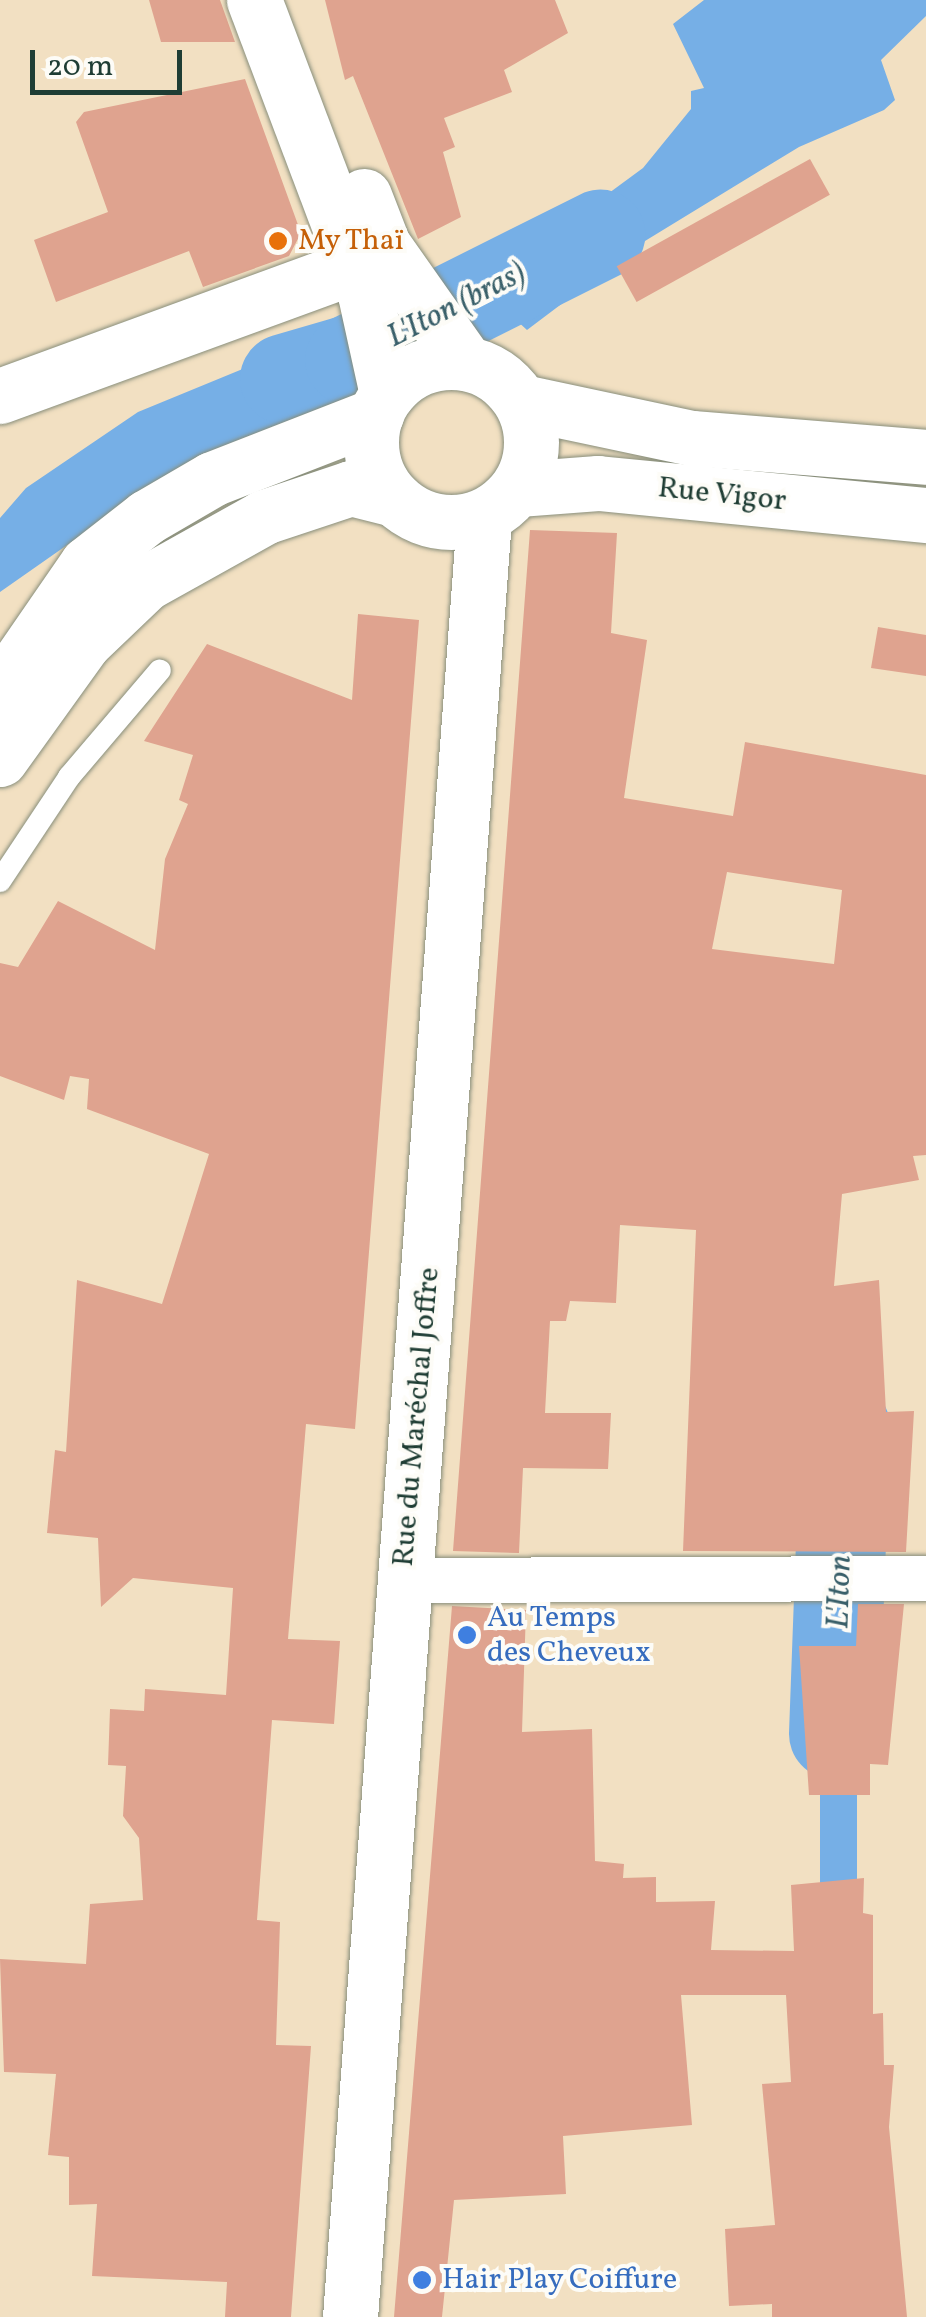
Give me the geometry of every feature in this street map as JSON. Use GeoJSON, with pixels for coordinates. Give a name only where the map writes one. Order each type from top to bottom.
{"type":"FeatureCollection","features":[{"type":"Feature","properties":{"kind":"main road"},"geometry":{"type":"LineString","coordinates":[[0,760],[84,642],[146,583],[264,517],[351,488],[394,499],[423,518],[501,503],[533,446],[522,402],[498,376],[455,349],[368,268],[254,0]]}},
{"type":"Feature","properties":{"kind":"main road"},"geometry":{"type":"LineString","coordinates":[[290,0],[368,268],[382,390],[373,460],[394,499]]}},
{"type":"Feature","properties":{"kind":"main road"},"geometry":{"type":"LineString","coordinates":[[0,396],[368,268]]}},
{"type":"Feature","properties":{"kind":"main road"},"geometry":{"type":"LineString","coordinates":[[0,690],[87,564],[147,517],[436,363],[455,349]]}},
{"type":"Feature","properties":{"kind":"main road","name":"Rue Vigor"},"geometry":{"type":"LineString","coordinates":[[522,402],[692,438],[926,457]]}},
{"type":"Feature","properties":{"kind":"main road","name":"Rue Vigor"},"geometry":{"type":"LineString","coordinates":[[501,503],[598,482],[926,515]]}},
{"type":"Feature","properties":{"kind":"main road","name":"Rue du Maréchal Joffre"},"geometry":{"type":"LineString","coordinates":[[350,2317],[403,1580],[501,503]]}},
{"type":"Feature","properties":{"kind":"street"},"geometry":{"type":"LineString","coordinates":[[403,1580],[926,1578]]}},
{"type":"Feature","properties":{"kind":"lane"},"geometry":{"type":"LineString","coordinates":[[0,881],[69,778],[160,670]]}},
{"type":"Feature","properties":{"kind":"water"},"geometry":{"type":"Polygon","coordinates":[[[704,0],[926,0],[926,16],[881,60],[895,100],[884,110],[799,147],[645,241],[527,330],[462,270],[479,251],[560,229],[643,168],[691,109],[691,91],[704,88],[673,24],[704,0]]]}},
{"type":"Feature","properties":{"kind":"water"},"geometry":{"type":"Polygon","coordinates":[[[347,326],[350,394],[160,480],[0,592],[0,518],[26,488],[138,412],[347,326]]]}},
{"type":"Feature","properties":{"kind":"water"},"geometry":{"type":"Polygon","coordinates":[[[820,1611],[857,1611],[857,1951],[820,1951],[820,1611]]]}},
{"type":"Feature","properties":{"kind":"building"},"geometry":{"type":"Polygon","coordinates":[[[149,0],[220,0],[235,42],[161,42],[149,0]]]}},
{"type":"Feature","properties":{"kind":"building"},"geometry":{"type":"Polygon","coordinates":[[[325,0],[555,0],[568,33],[504,70],[512,92],[444,118],[455,147],[443,152],[461,217],[418,239],[353,76],[345,80],[325,0]]]}},
{"type":"Feature","properties":{"kind":"building"},"geometry":{"type":"Polygon","coordinates":[[[245,79],[301,233],[289,256],[203,287],[189,251],[56,302],[34,240],[108,212],[76,122],[84,112],[245,79]]]}},
{"type":"Feature","properties":{"kind":"building"},"geometry":{"type":"Polygon","coordinates":[[[810,159],[830,195],[637,302],[617,266],[810,159]]]}},
{"type":"Feature","properties":{"kind":"building"},"geometry":{"type":"Polygon","coordinates":[[[530,530],[617,533],[611,633],[647,640],[624,798],[733,816],[745,742],[926,775],[926,1155],[913,1156],[919,1180],[842,1194],[834,1286],[879,1280],[886,1412],[914,1411],[906,1552],[683,1551],[696,1230],[620,1225],[616,1303],[570,1301],[566,1321],[550,1321],[545,1413],[611,1413],[608,1469],[523,1468],[519,1553],[453,1551],[530,530]],[[727,872],[712,949],[834,964],[842,890],[727,872]]]}},
{"type":"Feature","properties":{"kind":"building"},"geometry":{"type":"Polygon","coordinates":[[[358,614],[419,620],[355,1429],[306,1424],[288,1639],[340,1641],[334,1724],[272,1720],[257,1920],[280,1922],[276,2045],[311,2046],[291,2317],[225,2317],[227,2282],[92,2276],[97,2204],[69,2205],[69,2157],[48,2155],[56,2074],[4,2072],[0,1959],[86,1964],[90,1904],[143,1900],[139,1838],[123,1816],[126,1766],[108,1765],[110,1709],[144,1711],[145,1689],[226,1695],[233,1588],[133,1578],[101,1607],[98,1538],[47,1533],[55,1450],[66,1452],[77,1280],[162,1304],[209,1154],[87,1109],[89,1079],[70,1076],[64,1100],[0,1076],[0,963],[18,967],[58,901],[155,950],[165,859],[188,804],[179,800],[193,755],[144,741],[207,644],[352,700],[358,614]]]}},
{"type":"Feature","properties":{"kind":"building"},"geometry":{"type":"Polygon","coordinates":[[[878,627],[926,635],[926,676],[871,668],[878,627]]]}},
{"type":"Feature","properties":{"kind":"building"},"geometry":{"type":"Polygon","coordinates":[[[858,1604],[904,1604],[888,1765],[870,1764],[870,1795],[809,1795],[799,1646],[856,1646],[858,1604]]]}},
{"type":"Feature","properties":{"kind":"building"},"geometry":{"type":"Polygon","coordinates":[[[452,1606],[526,1610],[522,1732],[592,1729],[595,1861],[624,1864],[623,1878],[656,1877],[656,1902],[715,1901],[711,1950],[794,1951],[791,1885],[864,1878],[863,1913],[873,1915],[873,2014],[883,2013],[884,2065],[894,2065],[889,2127],[907,2317],[772,2317],[772,2304],[729,2306],[725,2229],[775,2225],[762,2084],[791,2082],[786,1995],[681,1995],[692,2125],[563,2136],[566,2194],[454,2200],[442,2317],[394,2317],[452,1606]]]}},
{"type":"Feature","properties":{"kind":"waterway","name":"L'Iton (bras)"},"geometry":{"type":"LineString","coordinates":[[285,379],[350,360],[600,235]]}},
{"type":"Feature","properties":{"kind":"waterway","name":"L'Iton"},"geometry":{"type":"LineString","coordinates":[[834,1734],[845,1427]]}},
{"type":"Feature","properties":{"kind":"place","name":"My Thaï"},"geometry":{"type":"Point","coordinates":[278,241]}},
{"type":"Feature","properties":{"kind":"place","name":"Au Temps des Cheveux"},"geometry":{"type":"Point","coordinates":[467,1635]}},
{"type":"Feature","properties":{"kind":"place","name":"Hair Play Coiffure"},"geometry":{"type":"Point","coordinates":[422,2280]}}]}
